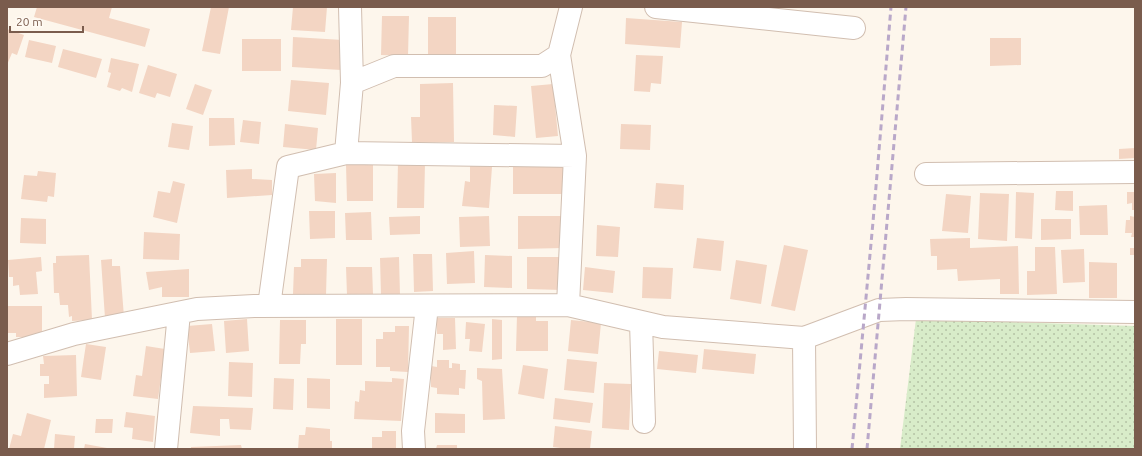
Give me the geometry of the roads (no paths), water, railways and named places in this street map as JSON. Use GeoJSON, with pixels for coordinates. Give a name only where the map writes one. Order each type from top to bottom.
{"type":"FeatureCollection","features":[{"type":"Feature","properties":{"kind":"street"},"geometry":{"type":"LineString","coordinates":[[346,153],[352,83],[350,7]]}},
{"type":"Feature","properties":{"kind":"street"},"geometry":{"type":"LineString","coordinates":[[568,305],[575,156],[559,55],[571,7]]}},
{"type":"Feature","properties":{"kind":"street"},"geometry":{"type":"LineString","coordinates":[[666,8],[781,14],[854,28]]}},
{"type":"Feature","properties":{"kind":"street"},"geometry":{"type":"LineString","coordinates":[[352,83],[394,66],[542,66],[559,55]]}},
{"type":"Feature","properties":{"kind":"street"},"geometry":{"type":"LineString","coordinates":[[269,306],[288,167],[346,153],[575,156]]}},
{"type":"Feature","properties":{"kind":"street"},"geometry":{"type":"LineString","coordinates":[[926,174],[1135,172]]}},
{"type":"Feature","properties":{"kind":"street"},"geometry":{"type":"LineString","coordinates":[[7,354],[74,334],[197,309],[254,306],[568,305],[663,327],[804,338],[879,310],[906,309],[1135,312]]}},
{"type":"Feature","properties":{"kind":"street"},"geometry":{"type":"LineString","coordinates":[[414,449],[413,431],[427,306]]}},
{"type":"Feature","properties":{"kind":"street"},"geometry":{"type":"LineString","coordinates":[[166,449],[179,313]]}},
{"type":"Feature","properties":{"kind":"street"},"geometry":{"type":"LineString","coordinates":[[641,322],[644,422]]}},
{"type":"Feature","properties":{"kind":"street"},"geometry":{"type":"LineString","coordinates":[[804,338],[805,449]]}},
{"type":"Feature","properties":{"kind":"railway"},"geometry":{"type":"LineString","coordinates":[[852,449],[891,7]]}},
{"type":"Feature","properties":{"kind":"railway"},"geometry":{"type":"LineString","coordinates":[[867,449],[906,7]]}}]}
